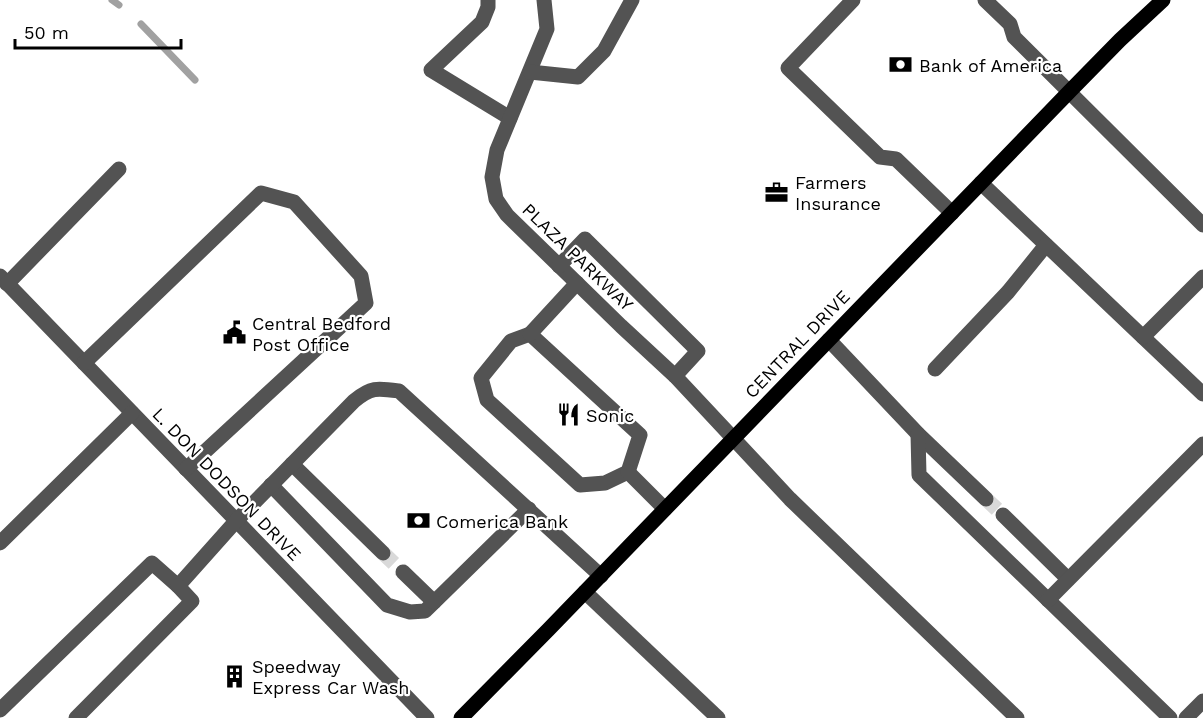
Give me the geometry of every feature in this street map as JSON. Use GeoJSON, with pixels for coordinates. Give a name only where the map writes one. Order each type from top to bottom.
{"type":"FeatureCollection","features":[{"type":"Feature","properties":{"kind":"main road","name":"CENTRAL DRIVE"},"geometry":{"type":"LineString","coordinates":[[461,718],[1069,92],[1163,0]]}},
{"type":"Feature","properties":{"kind":"street"},"geometry":{"type":"LineString","coordinates":[[488,0],[488,7],[482,22],[431,70],[510,118]]}},
{"type":"Feature","properties":{"kind":"street","name":"PLAZA PARKWAY"},"geometry":{"type":"LineString","coordinates":[[544,0],[547,29],[497,150],[492,177],[496,199],[507,215],[675,376],[790,498],[1017,718]]}},
{"type":"Feature","properties":{"kind":"street"},"geometry":{"type":"LineString","coordinates":[[530,72],[578,77],[604,51],[632,0]]}},
{"type":"Feature","properties":{"kind":"street"},"geometry":{"type":"LineString","coordinates":[[854,0],[788,68],[880,157],[896,159],[952,213]]}},
{"type":"Feature","properties":{"kind":"street"},"geometry":{"type":"LineString","coordinates":[[985,0],[1010,24],[1014,37],[1203,225]]}},
{"type":"Feature","properties":{"kind":"street"},"geometry":{"type":"LineString","coordinates":[[4,280],[119,169]]}},
{"type":"Feature","properties":{"kind":"street"},"geometry":{"type":"LineString","coordinates":[[981,183],[1202,390]]}},
{"type":"Feature","properties":{"kind":"street"},"geometry":{"type":"LineString","coordinates":[[84,363],[261,194],[294,202],[361,276],[366,303],[186,469]]}},
{"type":"Feature","properties":{"kind":"street"},"geometry":{"type":"LineString","coordinates":[[559,266],[585,239],[698,351],[675,376]]}},
{"type":"Feature","properties":{"kind":"street"},"geometry":{"type":"LineString","coordinates":[[935,369],[1008,292],[1046,245]]}},
{"type":"Feature","properties":{"kind":"street"},"geometry":{"type":"LineString","coordinates":[[1143,337],[1203,277]]}},
{"type":"Feature","properties":{"kind":"street","name":"L. DON DODSON DRIVE"},"geometry":{"type":"LineString","coordinates":[[4,280],[427,718]]}},
{"type":"Feature","properties":{"kind":"street"},"geometry":{"type":"LineString","coordinates":[[530,334],[640,435],[628,472],[605,483],[580,485],[487,400],[481,378],[511,341],[530,334],[577,283]]}},
{"type":"Feature","properties":{"kind":"street"},"geometry":{"type":"LineString","coordinates":[[829,340],[918,434],[986,499]]}},
{"type":"Feature","properties":{"kind":"street"},"geometry":{"type":"LineString","coordinates":[[178,586],[236,521],[354,401],[364,393],[378,388],[399,391],[601,576]]}},
{"type":"Feature","properties":{"kind":"street"},"geometry":{"type":"LineString","coordinates":[[0,543],[132,413]]}},
{"type":"Feature","properties":{"kind":"street"},"geometry":{"type":"LineString","coordinates":[[918,434],[919,475],[1170,718]]}},
{"type":"Feature","properties":{"kind":"street"},"geometry":{"type":"LineString","coordinates":[[1048,600],[1203,444]]}},
{"type":"Feature","properties":{"kind":"street"},"geometry":{"type":"LineString","coordinates":[[292,464],[383,553]]}},
{"type":"Feature","properties":{"kind":"street"},"geometry":{"type":"LineString","coordinates":[[628,472],[665,509]]}},
{"type":"Feature","properties":{"kind":"street"},"geometry":{"type":"LineString","coordinates":[[271,485],[387,604],[410,612],[430,607],[529,509]]}},
{"type":"Feature","properties":{"kind":"street"},"geometry":{"type":"LineString","coordinates":[[1003,515],[1068,579]]}},
{"type":"Feature","properties":{"kind":"street"},"geometry":{"type":"LineString","coordinates":[[0,710],[152,563],[192,601],[76,718]]}},
{"type":"Feature","properties":{"kind":"street"},"geometry":{"type":"LineString","coordinates":[[402,572],[430,607]]}},
{"type":"Feature","properties":{"kind":"street"},"geometry":{"type":"LineString","coordinates":[[585,592],[718,718]]}},
{"type":"Feature","properties":{"kind":"street"},"geometry":{"type":"LineString","coordinates":[[1186,718],[1203,701]]}},
{"type":"Feature","properties":{"kind":"waterway"},"geometry":{"type":"LineString","coordinates":[[112,0],[119,5]]}},
{"type":"Feature","properties":{"kind":"waterway"},"geometry":{"type":"LineString","coordinates":[[141,24],[195,80]]}},
{"type":"Feature","properties":{"kind":"tunnel"},"geometry":{"type":"LineString","coordinates":[[986,499],[1003,515]]}},
{"type":"Feature","properties":{"kind":"tunnel"},"geometry":{"type":"LineString","coordinates":[[383,553],[403,572]]}},
{"type":"Feature","properties":{"kind":"place","name":"Bank of America"},"geometry":{"type":"Point","coordinates":[901,65]}},
{"type":"Feature","properties":{"kind":"place","name":"Farmers Insurance"},"geometry":{"type":"Point","coordinates":[777,192]}},
{"type":"Feature","properties":{"kind":"place","name":"Central Bedford Post Office"},"geometry":{"type":"Point","coordinates":[234,333]}},
{"type":"Feature","properties":{"kind":"place","name":"Sonic"},"geometry":{"type":"Point","coordinates":[568,415]}},
{"type":"Feature","properties":{"kind":"place","name":"Comerica Bank"},"geometry":{"type":"Point","coordinates":[418,521]}},
{"type":"Feature","properties":{"kind":"place","name":"Speedway Express Car Wash"},"geometry":{"type":"Point","coordinates":[234,676]}}]}
